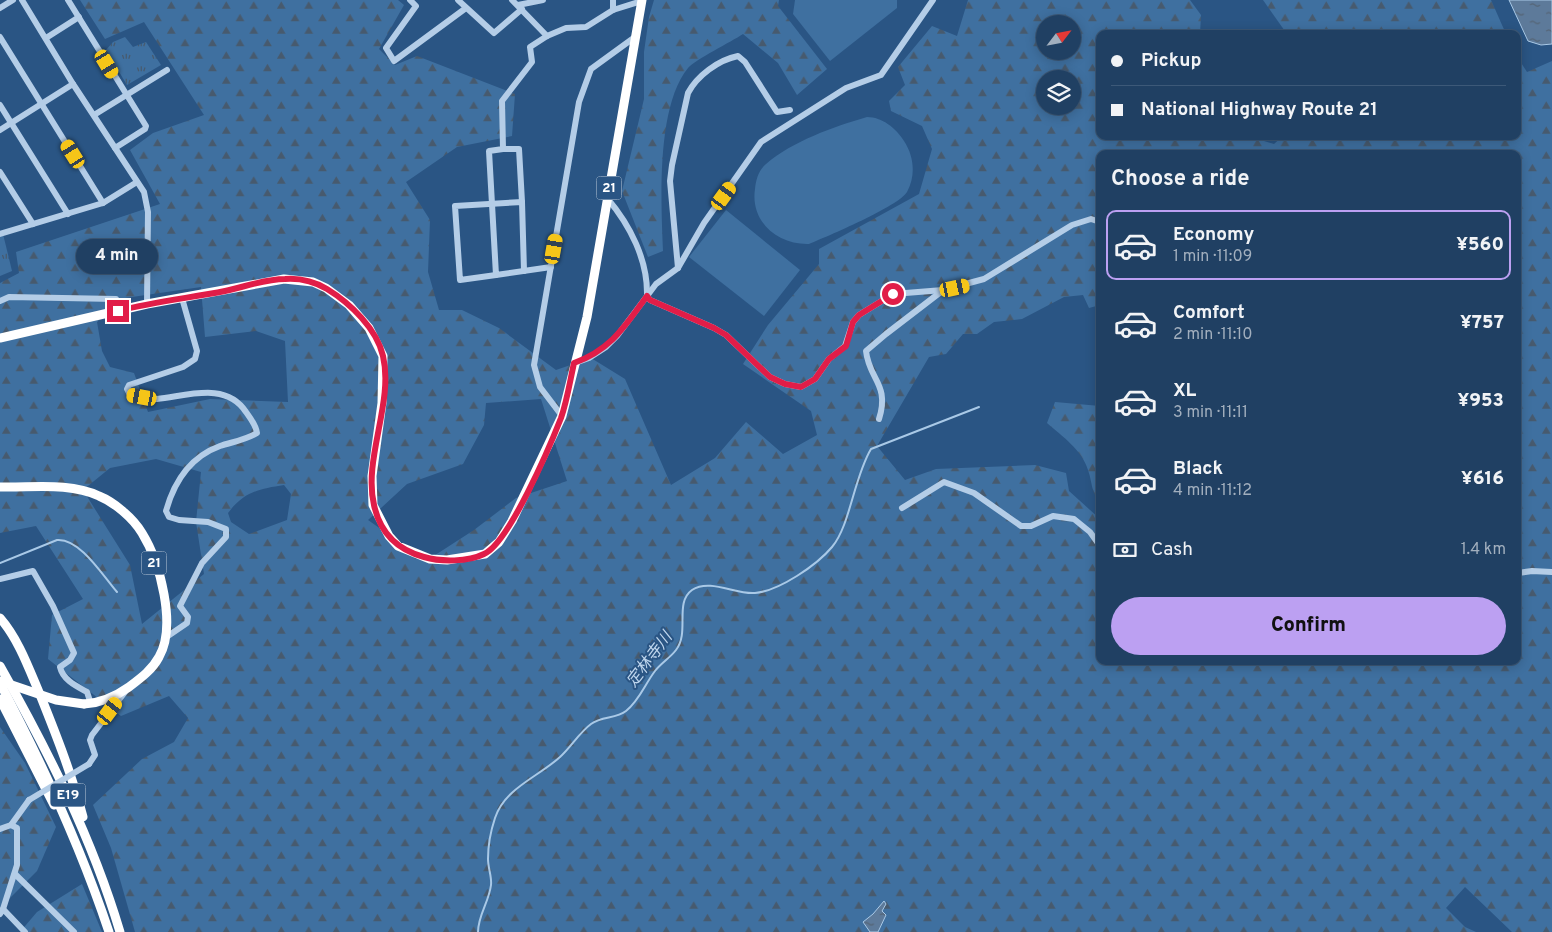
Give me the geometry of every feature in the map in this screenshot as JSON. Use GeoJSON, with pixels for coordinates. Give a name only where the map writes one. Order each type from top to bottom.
{"type":"FeatureCollection","features":[{"type":"Feature","properties":{"kind":"highway","name":"21"},"geometry":{"type":"LineString","coordinates":[[0,338],[147,304],[284,278],[313,282],[326,288],[349,305],[362,319],[377,341],[383,356],[384,375],[372,476],[374,505],[389,536],[398,546],[412,554],[430,559],[465,558],[484,554],[499,542],[538,469],[562,416],[586,317],[642,0]]}},
{"type":"Feature","properties":{"kind":"highway","name":"21"},"geometry":{"type":"LineString","coordinates":[[0,487],[57,487],[91,494],[98,496],[127,516],[142,533],[159,572],[166,609],[165,638],[160,656],[147,674],[111,699],[87,704],[56,700],[0,682]]}},
{"type":"Feature","properties":{"kind":"highway"},"geometry":{"type":"LineString","coordinates":[[0,618],[20,650],[67,762],[88,839]]}},
{"type":"Feature","properties":{"kind":"highway","name":"E19"},"geometry":{"type":"LineString","coordinates":[[0,666],[46,751],[88,839],[120,932]]}},
{"type":"Feature","properties":{"kind":"highway","name":"E19"},"geometry":{"type":"LineString","coordinates":[[0,682],[47,774],[109,932]]}},
{"type":"Feature","properties":{"kind":"highway"},"geometry":{"type":"LineString","coordinates":[[0,699],[40,776],[90,880]]}},
{"type":"Feature","properties":{"kind":"street"},"geometry":{"type":"LineString","coordinates":[[0,8],[13,0]]}},
{"type":"Feature","properties":{"kind":"street"},"geometry":{"type":"LineString","coordinates":[[22,0],[73,84],[144,192],[148,212],[147,304]]}},
{"type":"Feature","properties":{"kind":"street"},"geometry":{"type":"LineString","coordinates":[[68,0],[146,128],[115,148]]}},
{"type":"Feature","properties":{"kind":"street"},"geometry":{"type":"LineString","coordinates":[[410,0],[416,6],[386,48],[394,61],[466,8]]}},
{"type":"Feature","properties":{"kind":"street"},"geometry":{"type":"LineString","coordinates":[[458,0],[494,33],[520,7],[543,0]]}},
{"type":"Feature","properties":{"kind":"street"},"geometry":{"type":"LineString","coordinates":[[512,0],[547,36]]}},
{"type":"Feature","properties":{"kind":"street"},"geometry":{"type":"LineString","coordinates":[[613,0],[613,10]]}},
{"type":"Feature","properties":{"kind":"street"},"geometry":{"type":"LineString","coordinates":[[503,149],[502,101],[532,62],[530,47],[547,36],[566,28],[586,26],[613,10],[642,0]]}},
{"type":"Feature","properties":{"kind":"street"},"geometry":{"type":"LineString","coordinates":[[574,363],[589,358],[606,347],[617,336],[656,284],[678,268],[704,223],[761,142],[846,88],[881,74],[933,0]]}},
{"type":"Feature","properties":{"kind":"street"},"geometry":{"type":"LineString","coordinates":[[46,38],[79,17]]}},
{"type":"Feature","properties":{"kind":"street"},"geometry":{"type":"LineString","coordinates":[[0,37],[103,203]]}},
{"type":"Feature","properties":{"kind":"street"},"geometry":{"type":"LineString","coordinates":[[562,416],[540,387],[534,365],[581,91],[591,69],[635,37]]}},
{"type":"Feature","properties":{"kind":"street"},"geometry":{"type":"LineString","coordinates":[[678,268],[670,181],[686,102],[692,86],[702,76],[728,58],[738,56],[745,62],[777,112],[790,110]]}},
{"type":"Feature","properties":{"kind":"street"},"geometry":{"type":"LineString","coordinates":[[94,115],[167,70]]}},
{"type":"Feature","properties":{"kind":"street"},"geometry":{"type":"LineString","coordinates":[[0,130],[73,84]]}},
{"type":"Feature","properties":{"kind":"street"},"geometry":{"type":"LineString","coordinates":[[0,105],[68,214]]}},
{"type":"Feature","properties":{"kind":"street"},"geometry":{"type":"LineString","coordinates":[[496,275],[489,151],[503,149],[519,149],[524,271]]}},
{"type":"Feature","properties":{"kind":"street"},"geometry":{"type":"LineString","coordinates":[[0,172],[32,224]]}},
{"type":"Feature","properties":{"kind":"street"},"geometry":{"type":"LineString","coordinates":[[0,234],[103,203],[137,182]]}},
{"type":"Feature","properties":{"kind":"street"},"geometry":{"type":"LineString","coordinates":[[607,198],[617,209],[638,248],[643,263],[647,296],[650,300],[714,328],[726,335],[770,377],[785,384],[801,387],[815,379],[829,359],[846,346],[853,322],[859,315],[893,294],[943,290],[968,285],[996,274],[1072,224],[1091,219],[1096,221]]}},
{"type":"Feature","properties":{"kind":"street"},"geometry":{"type":"LineString","coordinates":[[522,202],[455,206],[460,280],[551,266]]}},
{"type":"Feature","properties":{"kind":"street"},"geometry":{"type":"LineString","coordinates":[[879,419],[883,407],[883,394],[866,360],[866,352],[943,290]]}},
{"type":"Feature","properties":{"kind":"street"},"geometry":{"type":"LineString","coordinates":[[0,301],[9,297],[116,299],[118,311]]}},
{"type":"Feature","properties":{"kind":"street"},"geometry":{"type":"LineString","coordinates":[[165,638],[187,623],[188,617],[180,606],[202,563],[226,537],[226,529],[208,522],[169,517],[166,511],[174,486],[195,461],[217,447],[249,438],[257,433],[256,426],[239,402],[220,394],[185,394],[154,399],[130,395],[127,389],[129,385],[183,366],[195,359],[197,351],[182,298]]}},
{"type":"Feature","properties":{"kind":"street"},"geometry":{"type":"LineString","coordinates":[[902,508],[944,482],[974,493],[1021,526],[1031,526],[1052,516],[1074,519],[1090,532],[1096,540]]}},
{"type":"Feature","properties":{"kind":"street"},"geometry":{"type":"LineString","coordinates":[[0,579],[33,571],[53,606],[74,653],[70,660],[60,666],[62,673],[71,683],[87,692],[87,704]]}},
{"type":"Feature","properties":{"kind":"street"},"geometry":{"type":"LineString","coordinates":[[1521,573],[1532,571],[1552,572]]}},
{"type":"Feature","properties":{"kind":"street"},"geometry":{"type":"LineString","coordinates":[[0,829],[11,825],[29,800],[89,764],[95,755],[90,740],[92,735],[129,687]]}},
{"type":"Feature","properties":{"kind":"street"},"geometry":{"type":"LineString","coordinates":[[11,825],[17,828],[16,874],[2,912],[25,932]]}},
{"type":"Feature","properties":{"kind":"street"},"geometry":{"type":"LineString","coordinates":[[16,874],[74,932]]}},
{"type":"Feature","properties":{"kind":"green space"},"geometry":{"type":"Polygon","coordinates":[[[80,0],[398,0],[404,5],[379,49],[395,65],[417,56],[515,94],[512,136],[457,147],[406,182],[430,220],[428,272],[439,310],[462,310],[499,328],[556,370],[591,358],[625,379],[671,485],[715,458],[746,422],[783,454],[817,435],[811,411],[743,364],[768,325],[819,264],[819,249],[919,194],[932,149],[922,126],[891,111],[889,101],[905,85],[898,67],[932,26],[957,36],[968,0],[1190,0],[1201,15],[1200,30],[1096,30],[1096,140],[1264,140],[1274,144],[1278,140],[1521,140],[1521,63],[1527,72],[1552,61],[1552,932],[1512,932],[1465,887],[1446,908],[1465,927],[1476,932],[135,932],[111,848],[93,805],[142,759],[174,742],[188,718],[169,696],[121,716],[48,659],[52,615],[83,599],[36,526],[0,533],[0,283],[19,273],[16,252],[160,204],[130,150],[153,133],[204,115],[144,22],[105,39],[80,0]],[[201,287],[125,298],[97,322],[102,351],[110,367],[134,373],[148,412],[210,399],[288,402],[285,341],[256,331],[205,337],[201,287]],[[541,399],[486,403],[484,425],[463,464],[407,484],[368,520],[426,561],[474,530],[516,498],[567,481],[541,399]],[[156,459],[110,468],[83,490],[130,565],[142,624],[204,574],[196,522],[201,472],[156,459]],[[284,485],[252,493],[240,500],[228,513],[231,522],[249,534],[287,520],[291,494],[284,485]]]}},
{"type":"Feature","properties":{"kind":"green space"},"geometry":{"type":"Polygon","coordinates":[[[654,0],[779,0],[778,6],[827,69],[797,95],[778,63],[743,34],[698,60],[688,68],[678,85],[670,106],[666,130],[662,182],[663,251],[648,257],[622,191],[644,99],[644,52],[649,17],[654,0]]]}},
{"type":"Feature","properties":{"kind":"green space"},"geometry":{"type":"Polygon","coordinates":[[[795,0],[897,0],[897,8],[830,61],[793,14],[795,0]]]}},
{"type":"Feature","properties":{"kind":"green space"},"geometry":{"type":"Polygon","coordinates":[[[1263,0],[1491,0],[1504,30],[1284,30],[1263,0]]]}},
{"type":"Feature","properties":{"kind":"green space"},"geometry":{"type":"Polygon","coordinates":[[[125,37],[133,47],[146,42],[161,65],[127,85],[106,50],[113,42],[125,37]]]}},
{"type":"Feature","properties":{"kind":"green space"},"geometry":{"type":"Polygon","coordinates":[[[867,117],[873,117],[888,124],[901,136],[907,147],[912,160],[913,173],[907,192],[877,213],[809,244],[787,240],[777,236],[768,229],[757,212],[755,201],[757,179],[763,167],[788,148],[827,130],[867,117]]]}},
{"type":"Feature","properties":{"kind":"green space"},"geometry":{"type":"Polygon","coordinates":[[[726,210],[800,270],[764,316],[689,257],[726,210]]]}},
{"type":"Feature","properties":{"kind":"green space"},"geometry":{"type":"Polygon","coordinates":[[[3,234],[12,271],[0,276],[0,236],[3,234]]]}},
{"type":"Feature","properties":{"kind":"green space"},"geometry":{"type":"Polygon","coordinates":[[[1055,402],[1096,406],[1096,496],[1088,470],[1081,456],[1071,444],[1047,423],[1055,402]]]}},
{"type":"Feature","properties":{"kind":"green space"},"geometry":{"type":"Polygon","coordinates":[[[0,727],[25,763],[56,827],[37,871],[0,908],[0,727]]]}},
{"type":"Feature","properties":{"kind":"green space"},"geometry":{"type":"Polygon","coordinates":[[[82,884],[102,932],[20,932],[37,912],[82,884]]]}},
{"type":"Feature","properties":{"kind":"water"},"geometry":{"type":"Polygon","coordinates":[[[1509,0],[1552,0],[1552,44],[1541,45],[1528,41],[1509,0]]]}},
{"type":"Feature","properties":{"kind":"water"},"geometry":{"type":"Polygon","coordinates":[[[884,901],[886,904],[882,911],[886,915],[878,932],[870,932],[863,922],[884,901]]]}},
{"type":"Feature","properties":{"kind":"waterway","name":"定林寺川"},"geometry":{"type":"LineString","coordinates":[[478,932],[478,926],[491,885],[488,862],[490,838],[495,818],[500,808],[514,791],[560,757],[591,724],[595,721],[622,714],[631,707],[655,671],[674,653],[680,643],[684,602],[692,590],[699,587],[715,586],[755,593],[775,588],[797,576],[817,562],[838,538],[848,514],[860,473],[871,449],[979,407]]}},
{"type":"Feature","properties":{"kind":"waterway"},"geometry":{"type":"LineString","coordinates":[[0,563],[57,540],[66,541],[82,551],[117,592]]}},
{"type":"Feature","properties":{"kind":"route"},"geometry":{"type":"LineString","coordinates":[[118,311],[284,278],[313,282],[338,296],[349,305],[369,328],[383,356],[382,403],[372,476],[374,505],[380,522],[398,546],[412,554],[430,559],[446,560],[484,554],[499,542],[512,521],[538,469],[562,416],[574,363],[589,358],[606,347],[617,336],[647,296],[650,300],[726,335],[770,377],[785,384],[801,387],[815,379],[829,359],[846,346],[853,322],[859,315],[893,294]]}}]}
